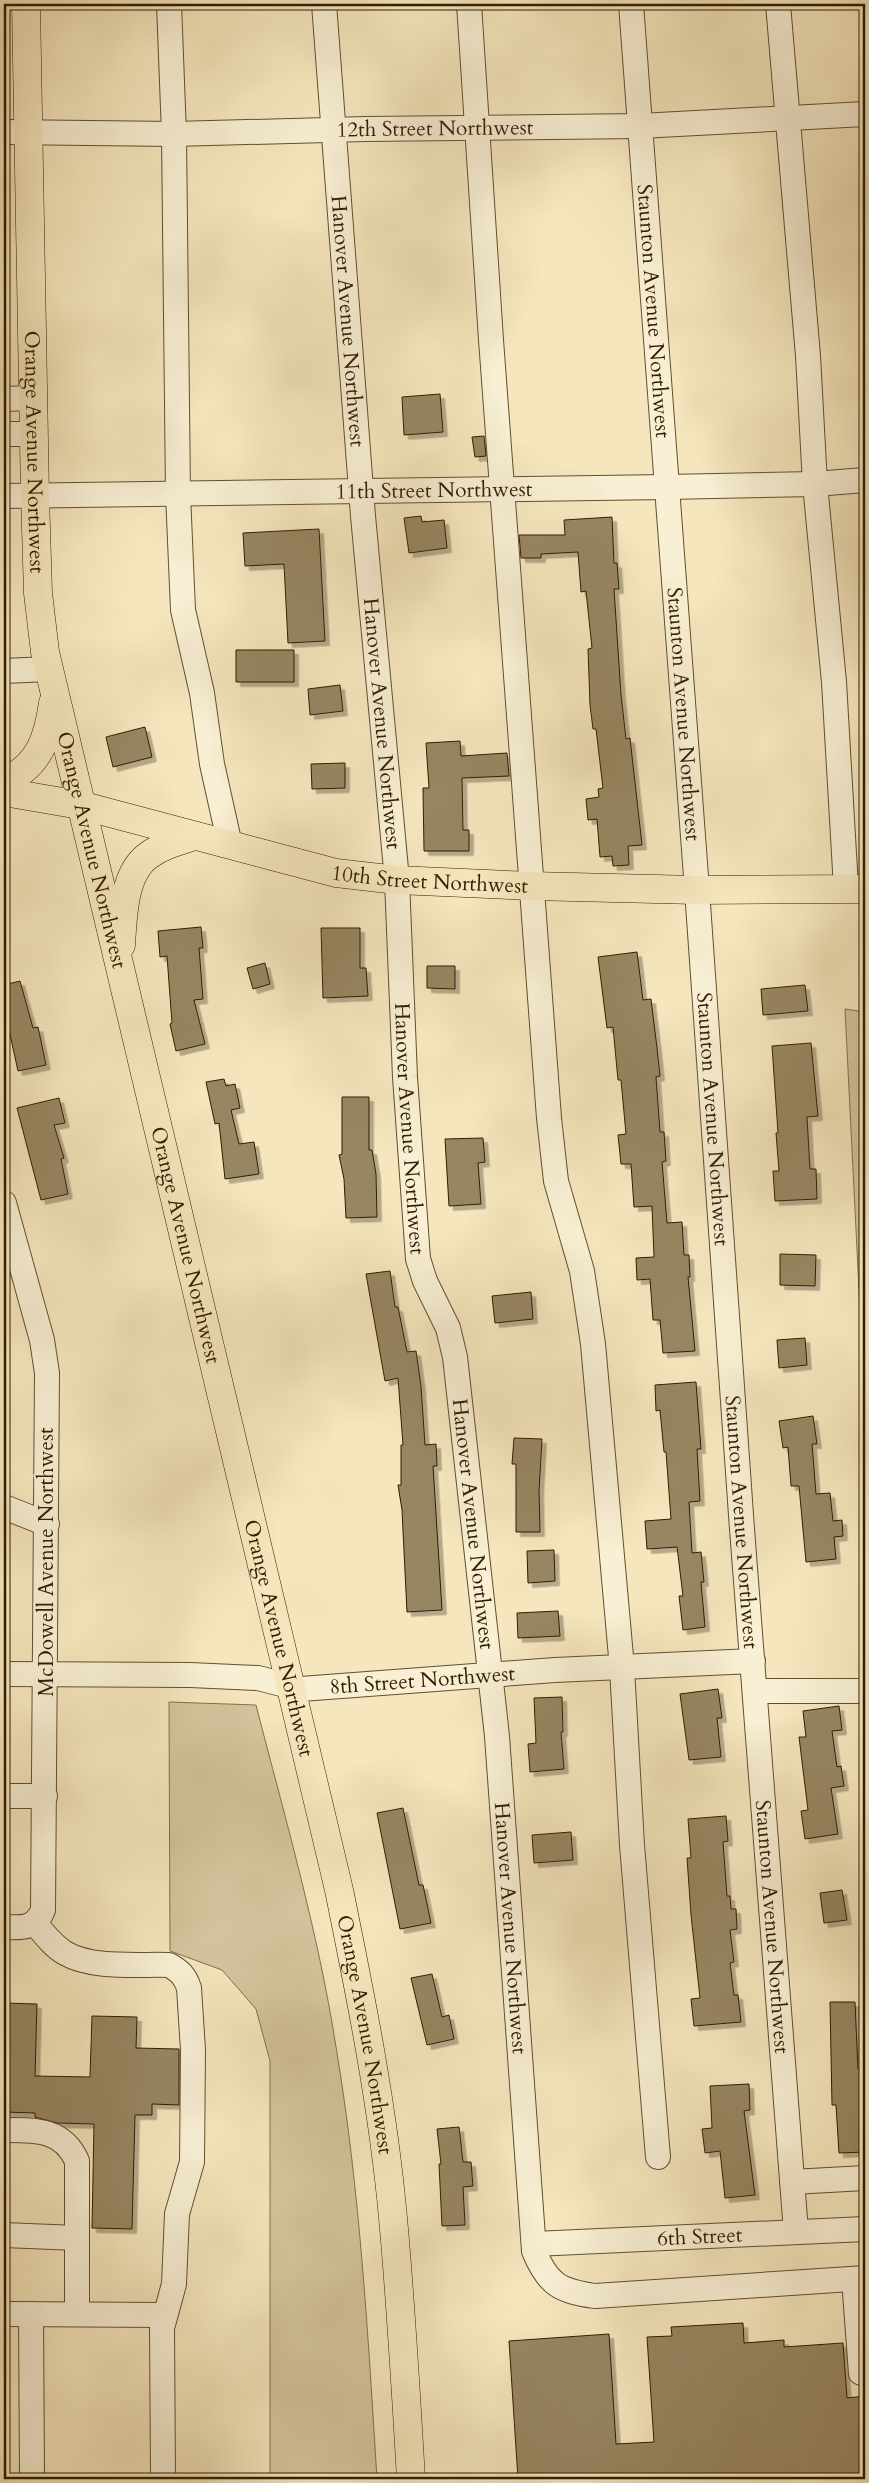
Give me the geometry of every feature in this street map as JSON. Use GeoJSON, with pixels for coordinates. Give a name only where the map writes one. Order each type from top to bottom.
{"type":"FeatureCollection","features":[{"type":"Feature","properties":{"kind":"main road","name":"Orange Avenue Northwest"},"geometry":{"type":"LineString","coordinates":[[26,4],[16,132],[33,398],[38,593],[51,682],[339,1890],[363,2005],[377,2092],[393,2217],[411,2479]]}},
{"type":"Feature","properties":{"kind":"main road"},"geometry":{"type":"LineString","coordinates":[[4,781],[25,769],[39,753],[49,730],[51,682]]}},
{"type":"Feature","properties":{"kind":"main road","name":"10th Street Northwest"},"geometry":{"type":"LineString","coordinates":[[4,792],[80,804],[336,873],[397,880],[531,886],[697,890],[856,888]]}},
{"type":"Feature","properties":{"kind":"main road"},"geometry":{"type":"LineString","coordinates":[[118,966],[124,906],[132,876],[147,856],[167,844],[195,836]]}},
{"type":"Feature","properties":{"kind":"street"},"geometry":{"type":"LineString","coordinates":[[169,4],[174,134],[178,494],[183,610],[202,693],[212,764],[230,845]]}},
{"type":"Feature","properties":{"kind":"street","name":"Hanover Avenue Northwest"},"geometry":{"type":"LineString","coordinates":[[324,4],[361,491],[397,880],[405,1077],[418,1259],[425,1281],[448,1328],[455,1357],[491,1674],[528,2144],[534,2244],[540,2266],[551,2280],[570,2292],[595,2296],[860,2278]]}},
{"type":"Feature","properties":{"kind":"street"},"geometry":{"type":"LineString","coordinates":[[469,4],[531,886],[556,1181],[582,1271],[593,1344],[622,1668],[632,1845],[658,2157]]}},
{"type":"Feature","properties":{"kind":"street","name":"Staunton Avenue Northwest"},"geometry":{"type":"LineString","coordinates":[[631,4],[796,2232]]}},
{"type":"Feature","properties":{"kind":"street"},"geometry":{"type":"LineString","coordinates":[[778,4],[808,356],[815,484],[856,888]]}},
{"type":"Feature","properties":{"kind":"street","name":"12th Street Northwest"},"geometry":{"type":"LineString","coordinates":[[16,132],[174,134],[640,126],[865,114]]}},
{"type":"Feature","properties":{"kind":"street"},"geometry":{"type":"LineString","coordinates":[[4,399],[33,398]]}},
{"type":"Feature","properties":{"kind":"street"},"geometry":{"type":"LineString","coordinates":[[4,434],[34,434]]}},
{"type":"Feature","properties":{"kind":"street","name":"11th Street Northwest"},"geometry":{"type":"LineString","coordinates":[[4,496],[666,487],[815,484],[865,480]]}},
{"type":"Feature","properties":{"kind":"street"},"geometry":{"type":"LineString","coordinates":[[4,671],[51,682]]}},
{"type":"Feature","properties":{"kind":"street","name":"McDowell Avenue Northwest"},"geometry":{"type":"LineString","coordinates":[[4,1203],[42,1340],[47,1373],[43,1910],[35,1923]]}},
{"type":"Feature","properties":{"kind":"street"},"geometry":{"type":"LineString","coordinates":[[4,1507],[47,1524]]}},
{"type":"Feature","properties":{"kind":"street","name":"8th Street Northwest"},"geometry":{"type":"LineString","coordinates":[[4,1674],[190,1675],[258,1678],[301,1689],[491,1674],[753,1661]]}},
{"type":"Feature","properties":{"kind":"street"},"geometry":{"type":"LineString","coordinates":[[755,1691],[865,1691]]}},
{"type":"Feature","properties":{"kind":"street"},"geometry":{"type":"LineString","coordinates":[[4,1796],[45,1796]]}},
{"type":"Feature","properties":{"kind":"street"},"geometry":{"type":"LineString","coordinates":[[4,1927],[26,1928],[35,1923],[49,1940],[65,1953],[81,1960],[168,1966],[179,1971],[189,1988],[193,2050],[192,2162],[177,2214],[174,2284],[162,2328],[163,2479]]}},
{"type":"Feature","properties":{"kind":"street"},"geometry":{"type":"LineString","coordinates":[[4,2130],[49,2133],[63,2140],[72,2150],[77,2161],[77,2314]]}},
{"type":"Feature","properties":{"kind":"street"},"geometry":{"type":"LineString","coordinates":[[792,2182],[865,2178]]}},
{"type":"Feature","properties":{"kind":"street","name":"6th Street"},"geometry":{"type":"LineString","coordinates":[[534,2244],[865,2228]]}},
{"type":"Feature","properties":{"kind":"street"},"geometry":{"type":"LineString","coordinates":[[4,2235],[77,2238]]}},
{"type":"Feature","properties":{"kind":"street"},"geometry":{"type":"LineString","coordinates":[[860,2278],[860,2373]]}},
{"type":"Feature","properties":{"kind":"street"},"geometry":{"type":"LineString","coordinates":[[4,2314],[164,2315]]}},
{"type":"Feature","properties":{"kind":"street"},"geometry":{"type":"LineString","coordinates":[[31,2314],[32,2479]]}},
{"type":"Feature","properties":{"kind":"shaded area"},"geometry":{"type":"Polygon","coordinates":[[[845,1009],[865,1012],[865,1410],[845,1009]]]}},
{"type":"Feature","properties":{"kind":"shaded area"},"geometry":{"type":"Polygon","coordinates":[[[169,1702],[256,1705],[310,1918],[329,2004],[336,2047],[357,2209],[377,2479],[270,2479],[270,2061],[256,2009],[222,1970],[170,1951],[169,1702]]]}},
{"type":"Feature","properties":{"kind":"building"},"geometry":{"type":"Polygon","coordinates":[[[440,394],[443,432],[404,435],[402,397],[440,394]]]}},
{"type":"Feature","properties":{"kind":"building"},"geometry":{"type":"Polygon","coordinates":[[[484,436],[486,456],[475,457],[472,437],[484,436]]]}},
{"type":"Feature","properties":{"kind":"building"},"geometry":{"type":"Polygon","coordinates":[[[421,516],[422,522],[444,520],[447,548],[409,553],[404,518],[421,516]]]}},
{"type":"Feature","properties":{"kind":"building"},"geometry":{"type":"Polygon","coordinates":[[[612,517],[614,563],[617,563],[619,589],[614,589],[621,695],[626,739],[630,738],[642,845],[628,846],[629,865],[613,866],[612,856],[600,857],[597,819],[588,820],[586,799],[599,797],[598,789],[603,788],[596,729],[593,729],[590,705],[588,649],[592,648],[586,591],[581,592],[578,552],[541,554],[541,558],[521,558],[519,535],[565,535],[564,520],[612,517]]]}},
{"type":"Feature","properties":{"kind":"building"},"geometry":{"type":"Polygon","coordinates":[[[319,529],[325,641],[288,643],[284,564],[245,566],[243,533],[319,529]]]}},
{"type":"Feature","properties":{"kind":"building"},"geometry":{"type":"Polygon","coordinates":[[[236,650],[294,650],[294,682],[236,682],[236,650]]]}},
{"type":"Feature","properties":{"kind":"building"},"geometry":{"type":"Polygon","coordinates":[[[340,685],[343,711],[310,715],[308,689],[340,685]]]}},
{"type":"Feature","properties":{"kind":"building"},"geometry":{"type":"Polygon","coordinates":[[[145,727],[152,757],[113,767],[106,737],[145,727]]]}},
{"type":"Feature","properties":{"kind":"building"},"geometry":{"type":"Polygon","coordinates":[[[460,741],[461,756],[507,753],[509,776],[462,778],[463,830],[469,830],[469,851],[424,851],[423,788],[429,788],[426,743],[460,741]]]}},
{"type":"Feature","properties":{"kind":"building"},"geometry":{"type":"Polygon","coordinates":[[[345,763],[345,788],[312,789],[311,764],[345,763]]]}},
{"type":"Feature","properties":{"kind":"building"},"geometry":{"type":"Polygon","coordinates":[[[201,927],[203,948],[199,948],[203,999],[194,1000],[205,1044],[176,1051],[170,1024],[172,1023],[167,956],[160,957],[158,931],[201,927]]]}},
{"type":"Feature","properties":{"kind":"building"},"geometry":{"type":"Polygon","coordinates":[[[321,928],[360,928],[360,968],[366,968],[368,996],[323,998],[321,928]]]}},
{"type":"Feature","properties":{"kind":"building"},"geometry":{"type":"Polygon","coordinates":[[[637,952],[643,1000],[651,999],[657,1048],[660,1076],[656,1077],[660,1132],[664,1132],[666,1161],[662,1162],[667,1223],[682,1222],[684,1255],[689,1255],[690,1277],[688,1277],[695,1351],[663,1353],[660,1320],[653,1320],[650,1279],[637,1280],[636,1258],[654,1257],[652,1206],[634,1207],[631,1164],[621,1164],[618,1135],[626,1134],[621,1080],[618,1080],[613,1027],[607,1028],[598,957],[637,952]]]}},
{"type":"Feature","properties":{"kind":"building"},"geometry":{"type":"Polygon","coordinates":[[[265,963],[270,984],[253,989],[247,968],[265,963]]]}},
{"type":"Feature","properties":{"kind":"building"},"geometry":{"type":"Polygon","coordinates":[[[427,966],[455,966],[455,989],[427,988],[427,966]]]}},
{"type":"Feature","properties":{"kind":"building"},"geometry":{"type":"Polygon","coordinates":[[[20,981],[33,1028],[38,1027],[46,1065],[18,1071],[4,1007],[4,985],[20,981]]]}},
{"type":"Feature","properties":{"kind":"building"},"geometry":{"type":"Polygon","coordinates":[[[805,985],[808,1011],[763,1015],[761,989],[805,985]]]}},
{"type":"Feature","properties":{"kind":"building"},"geometry":{"type":"Polygon","coordinates":[[[811,1043],[818,1116],[807,1117],[810,1169],[816,1169],[817,1199],[775,1201],[773,1171],[779,1171],[772,1046],[811,1043]]]}},
{"type":"Feature","properties":{"kind":"building"},"geometry":{"type":"Polygon","coordinates":[[[224,1079],[226,1086],[235,1084],[240,1108],[231,1110],[239,1144],[254,1142],[259,1174],[225,1179],[219,1123],[215,1124],[206,1082],[224,1079]]]}},
{"type":"Feature","properties":{"kind":"building"},"geometry":{"type":"Polygon","coordinates":[[[342,1097],[369,1097],[369,1150],[372,1150],[376,1174],[377,1217],[346,1218],[344,1179],[339,1155],[342,1154],[342,1097]]]}},
{"type":"Feature","properties":{"kind":"building"},"geometry":{"type":"Polygon","coordinates":[[[59,1098],[65,1123],[54,1125],[64,1158],[61,1159],[68,1194],[41,1200],[17,1108],[59,1098]]]}},
{"type":"Feature","properties":{"kind":"building"},"geometry":{"type":"Polygon","coordinates":[[[483,1138],[485,1162],[478,1163],[481,1204],[449,1206],[445,1139],[483,1138]]]}},
{"type":"Feature","properties":{"kind":"building"},"geometry":{"type":"Polygon","coordinates":[[[780,1254],[816,1255],[815,1286],[780,1285],[780,1254]]]}},
{"type":"Feature","properties":{"kind":"building"},"geometry":{"type":"Polygon","coordinates":[[[390,1271],[395,1307],[398,1307],[407,1352],[416,1351],[421,1386],[425,1445],[436,1444],[437,1466],[433,1466],[442,1610],[407,1612],[402,1510],[398,1485],[401,1485],[401,1445],[403,1445],[398,1378],[385,1381],[366,1274],[390,1271]]]}},
{"type":"Feature","properties":{"kind":"building"},"geometry":{"type":"Polygon","coordinates":[[[531,1292],[533,1319],[495,1323],[492,1296],[531,1292]]]}},
{"type":"Feature","properties":{"kind":"building"},"geometry":{"type":"Polygon","coordinates":[[[805,1338],[807,1365],[779,1368],[777,1340],[805,1338]]]}},
{"type":"Feature","properties":{"kind":"building"},"geometry":{"type":"Polygon","coordinates":[[[696,1382],[701,1449],[697,1449],[700,1501],[689,1502],[692,1553],[701,1552],[704,1582],[701,1582],[705,1627],[683,1630],[679,1596],[683,1596],[677,1547],[647,1549],[645,1521],[671,1519],[666,1452],[664,1452],[660,1410],[656,1411],[655,1385],[696,1382]]]}},
{"type":"Feature","properties":{"kind":"building"},"geometry":{"type":"Polygon","coordinates":[[[813,1416],[817,1444],[812,1444],[816,1494],[830,1493],[833,1521],[842,1520],[843,1536],[834,1537],[836,1559],[806,1562],[799,1486],[791,1486],[788,1447],[783,1448],[779,1421],[813,1416]]]}},
{"type":"Feature","properties":{"kind":"building"},"geometry":{"type":"Polygon","coordinates":[[[514,1438],[542,1439],[539,1491],[540,1532],[516,1532],[516,1464],[512,1464],[514,1438]]]}},
{"type":"Feature","properties":{"kind":"building"},"geometry":{"type":"Polygon","coordinates":[[[554,1550],[555,1581],[528,1583],[527,1551],[554,1550]]]}},
{"type":"Feature","properties":{"kind":"building"},"geometry":{"type":"Polygon","coordinates":[[[558,1611],[560,1636],[518,1638],[517,1613],[558,1611]]]}},
{"type":"Feature","properties":{"kind":"building"},"geometry":{"type":"Polygon","coordinates":[[[718,1689],[722,1718],[717,1718],[721,1757],[689,1760],[680,1694],[718,1689]]]}},
{"type":"Feature","properties":{"kind":"building"},"geometry":{"type":"Polygon","coordinates":[[[562,1697],[563,1732],[561,1732],[564,1769],[530,1772],[528,1744],[536,1743],[534,1698],[562,1697]]]}},
{"type":"Feature","properties":{"kind":"building"},"geometry":{"type":"Polygon","coordinates":[[[839,1706],[842,1730],[832,1731],[837,1767],[841,1766],[844,1786],[831,1788],[838,1834],[805,1839],[801,1811],[808,1810],[799,1737],[806,1737],[803,1711],[839,1706]]]}},
{"type":"Feature","properties":{"kind":"building"},"geometry":{"type":"Polygon","coordinates":[[[403,1808],[419,1885],[423,1885],[431,1923],[400,1929],[377,1813],[403,1808]]]}},
{"type":"Feature","properties":{"kind":"building"},"geometry":{"type":"Polygon","coordinates":[[[726,1816],[728,1841],[723,1842],[727,1896],[730,1896],[731,1909],[736,1909],[737,1929],[730,1930],[734,1962],[730,1963],[734,1995],[738,1995],[741,2022],[694,2026],[691,1999],[700,1998],[687,1858],[691,1858],[688,1819],[726,1816]]]}},
{"type":"Feature","properties":{"kind":"building"},"geometry":{"type":"Polygon","coordinates":[[[571,1832],[573,1860],[534,1863],[532,1835],[571,1832]]]}},
{"type":"Feature","properties":{"kind":"building"},"geometry":{"type":"Polygon","coordinates":[[[842,1890],[847,1920],[824,1923],[820,1893],[842,1890]]]}},
{"type":"Feature","properties":{"kind":"building"},"geometry":{"type":"Polygon","coordinates":[[[432,1974],[442,2017],[449,2015],[454,2039],[427,2045],[411,1978],[432,1974]]]}},
{"type":"Feature","properties":{"kind":"building"},"geometry":{"type":"Polygon","coordinates":[[[830,2002],[855,2002],[858,2069],[860,2069],[860,2084],[864,2084],[865,2152],[839,2153],[836,2105],[832,2105],[830,2002]]]}},
{"type":"Feature","properties":{"kind":"building"},"geometry":{"type":"Polygon","coordinates":[[[4,2003],[37,2004],[35,2076],[90,2077],[92,2016],[137,2017],[136,2048],[179,2049],[179,2105],[152,2104],[152,2115],[135,2115],[132,2229],[92,2228],[94,2124],[57,2123],[35,2117],[35,2113],[4,2112],[4,2003]]]}},
{"type":"Feature","properties":{"kind":"building"},"geometry":{"type":"Polygon","coordinates":[[[749,2084],[750,2110],[744,2111],[755,2195],[725,2198],[720,2151],[705,2153],[702,2129],[712,2128],[710,2086],[749,2084]]]}},
{"type":"Feature","properties":{"kind":"building"},"geometry":{"type":"Polygon","coordinates":[[[459,2127],[463,2162],[471,2162],[473,2186],[463,2187],[465,2225],[442,2226],[439,2164],[441,2164],[437,2129],[459,2127]]]}},
{"type":"Feature","properties":{"kind":"building"},"geometry":{"type":"Polygon","coordinates":[[[743,2323],[744,2343],[784,2340],[784,2347],[843,2343],[847,2398],[865,2396],[865,2479],[518,2479],[509,2341],[609,2334],[616,2444],[654,2442],[647,2337],[672,2336],[671,2327],[743,2323]]]}}]}
